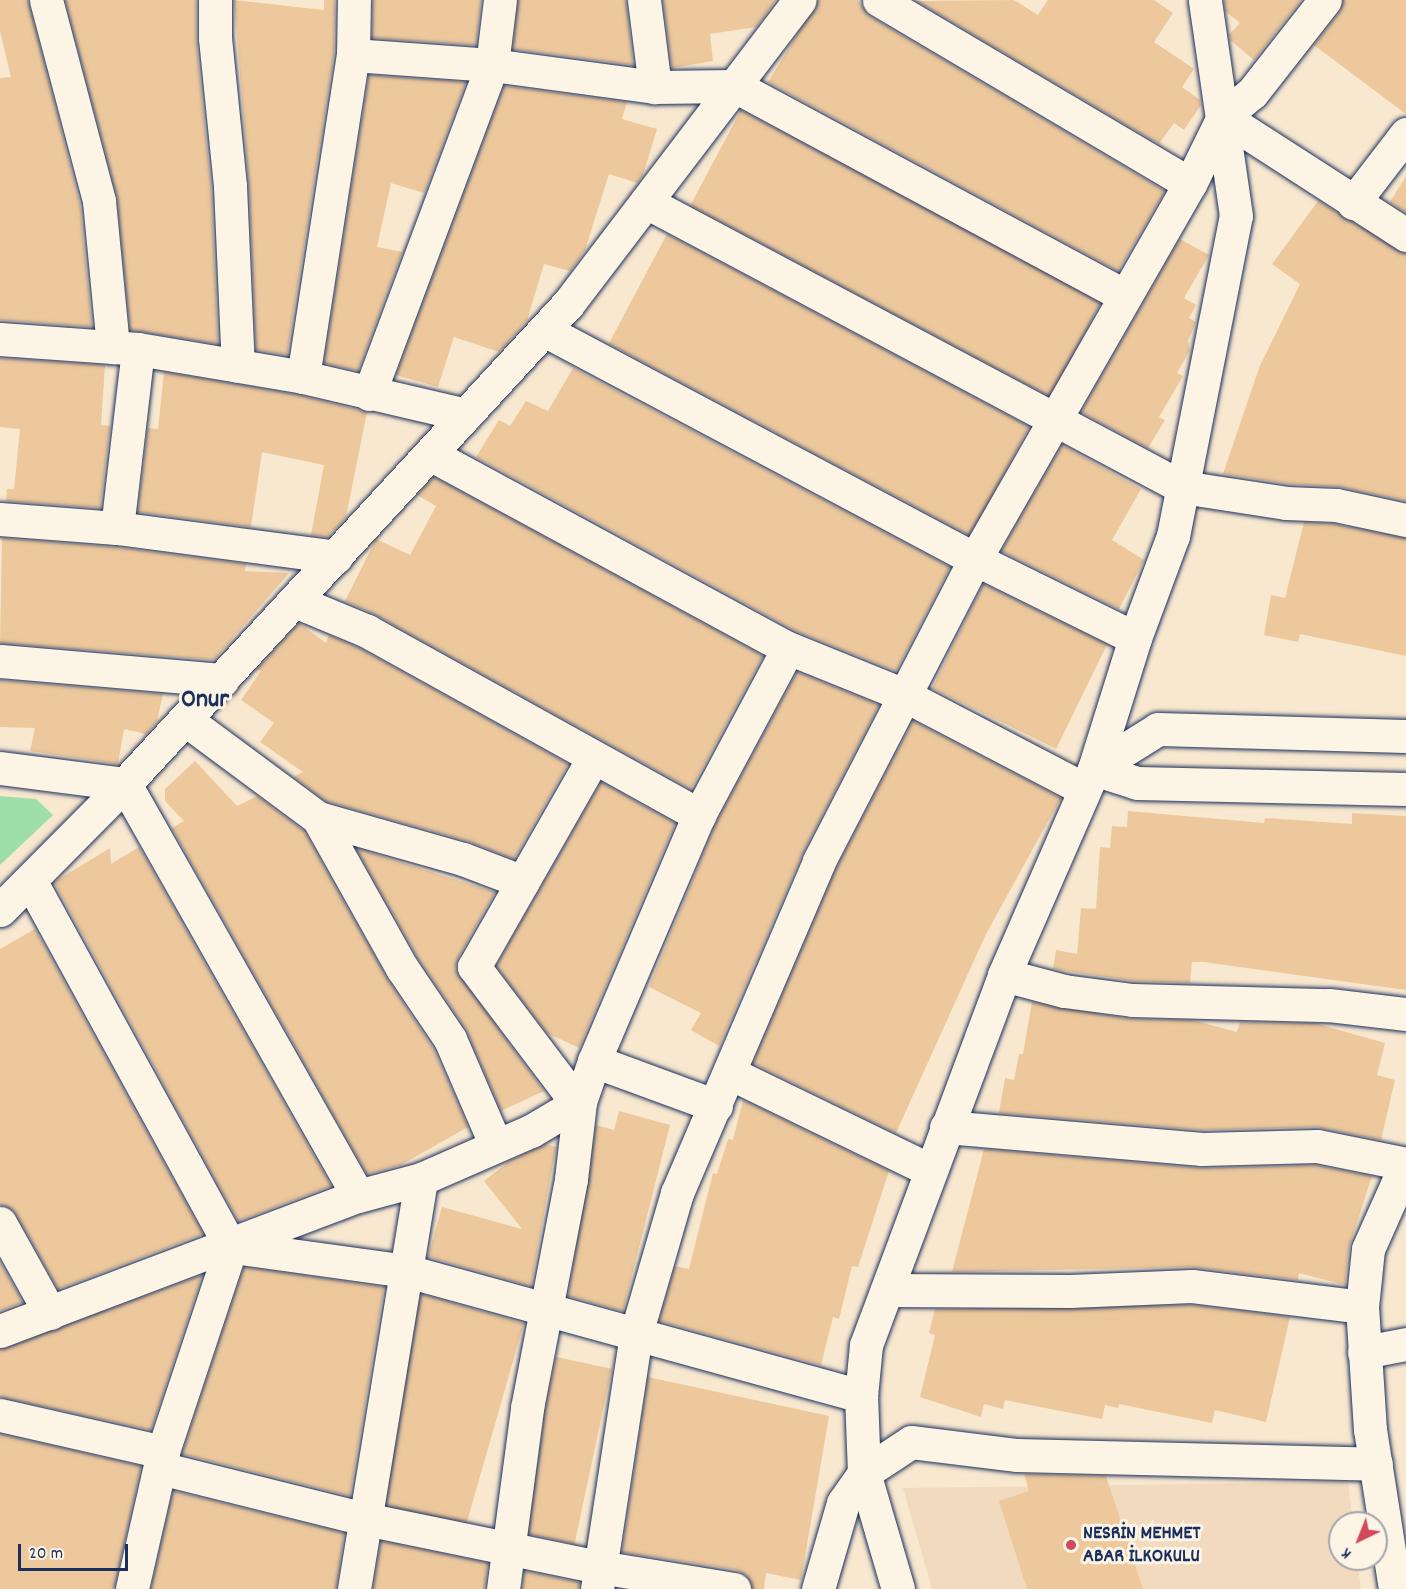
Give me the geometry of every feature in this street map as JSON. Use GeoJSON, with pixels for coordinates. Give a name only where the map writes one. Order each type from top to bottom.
{"type":"FeatureCollection","features":[{"type":"Feature","properties":{"kind":"street"},"geometry":{"type":"LineString","coordinates":[[45,0],[99,201],[125,348],[117,528]]}},
{"type":"Feature","properties":{"kind":"street"},"geometry":{"type":"LineString","coordinates":[[215,0],[214,38],[230,186],[238,366]]}},
{"type":"Feature","properties":{"kind":"street"},"geometry":{"type":"LineString","coordinates":[[303,378],[353,55],[354,0]]}},
{"type":"Feature","properties":{"kind":"street"},"geometry":{"type":"LineString","coordinates":[[369,394],[492,66],[500,0]]}},
{"type":"Feature","properties":{"kind":"street"},"geometry":{"type":"LineString","coordinates":[[644,0],[655,87]]}},
{"type":"Feature","properties":{"kind":"street"},"geometry":{"type":"LineString","coordinates":[[0,910],[31,882],[126,784],[544,330],[646,202],[800,0]]}},
{"type":"Feature","properties":{"kind":"street"},"geometry":{"type":"LineString","coordinates":[[879,0],[1190,184]]}},
{"type":"Feature","properties":{"kind":"street"},"geometry":{"type":"LineString","coordinates":[[898,1589],[864,1473],[861,1396],[866,1346],[1004,975],[1089,779],[1135,638],[1173,536],[1236,216],[1205,0]]}},
{"type":"Feature","properties":{"kind":"street"},"geometry":{"type":"LineString","coordinates":[[598,1578],[636,1334],[677,1193],[819,861],[902,694],[933,644],[975,559],[1122,295],[1190,184],[1223,117],[1252,93],[1325,0]]}},
{"type":"Feature","properties":{"kind":"street"},"geometry":{"type":"LineString","coordinates":[[353,55],[492,66],[655,87],[735,86],[1122,295]]}},
{"type":"Feature","properties":{"kind":"street"},"geometry":{"type":"LineString","coordinates":[[1223,117],[1353,203],[1406,235]]}},
{"type":"Feature","properties":{"kind":"street"},"geometry":{"type":"LineString","coordinates":[[1353,203],[1406,134]]}},
{"type":"Feature","properties":{"kind":"street"},"geometry":{"type":"LineString","coordinates":[[646,202],[1182,488],[1286,504],[1336,505],[1406,520]]}},
{"type":"Feature","properties":{"kind":"street"},"geometry":{"type":"LineString","coordinates":[[544,330],[975,559],[1135,638]]}},
{"type":"Feature","properties":{"kind":"street"},"geometry":{"type":"LineString","coordinates":[[0,339],[125,348],[238,366],[303,378],[466,415]]}},
{"type":"Feature","properties":{"kind":"street"},"geometry":{"type":"LineString","coordinates":[[430,454],[788,648],[902,694],[1089,779],[1137,783],[1406,789]]}},
{"type":"Feature","properties":{"kind":"street"},"geometry":{"type":"LineString","coordinates":[[0,519],[117,528],[336,557]]}},
{"type":"Feature","properties":{"kind":"street"},"geometry":{"type":"LineString","coordinates":[[295,601],[367,631],[699,816]]}},
{"type":"Feature","properties":{"kind":"street"},"geometry":{"type":"LineString","coordinates":[[502,1589],[527,1408],[548,1310],[578,1102],[699,816],[788,648]]}},
{"type":"Feature","properties":{"kind":"street"},"geometry":{"type":"LineString","coordinates":[[0,661],[222,680]]}},
{"type":"Feature","properties":{"kind":"street"},"geometry":{"type":"LineString","coordinates":[[186,720],[318,818],[463,859],[523,882]]}},
{"type":"Feature","properties":{"kind":"street"},"geometry":{"type":"LineString","coordinates":[[1089,779],[1158,729],[1406,736]]}},
{"type":"Feature","properties":{"kind":"street"},"geometry":{"type":"LineString","coordinates":[[578,1102],[474,967],[593,758]]}},
{"type":"Feature","properties":{"kind":"street"},"geometry":{"type":"LineString","coordinates":[[0,768],[126,784]]}},
{"type":"Feature","properties":{"kind":"street"},"geometry":{"type":"LineString","coordinates":[[126,784],[358,1196]]}},
{"type":"Feature","properties":{"kind":"street"},"geometry":{"type":"LineString","coordinates":[[318,818],[402,968],[450,1039],[496,1146]]}},
{"type":"Feature","properties":{"kind":"street"},"geometry":{"type":"LineString","coordinates":[[31,882],[231,1247],[162,1460],[132,1589]]}},
{"type":"Feature","properties":{"kind":"street"},"geometry":{"type":"LineString","coordinates":[[1004,975],[1064,991],[1132,1000],[1329,1005],[1406,1014]]}},
{"type":"Feature","properties":{"kind":"street"},"geometry":{"type":"LineString","coordinates":[[594,1061],[716,1106]]}},
{"type":"Feature","properties":{"kind":"street"},"geometry":{"type":"LineString","coordinates":[[730,1073],[930,1170]]}},
{"type":"Feature","properties":{"kind":"street"},"geometry":{"type":"LineString","coordinates":[[0,1331],[231,1247],[358,1196],[420,1179],[531,1131],[578,1102]]}},
{"type":"Feature","properties":{"kind":"street"},"geometry":{"type":"LineString","coordinates":[[946,1127],[1191,1149],[1317,1146],[1406,1164],[1368,1249],[1362,1307],[1364,1352],[1376,1464],[1395,1589]]}},
{"type":"Feature","properties":{"kind":"street"},"geometry":{"type":"LineString","coordinates":[[354,1589],[407,1272],[420,1179]]}},
{"type":"Feature","properties":{"kind":"street"},"geometry":{"type":"LineString","coordinates":[[0,1222],[50,1313]]}},
{"type":"Feature","properties":{"kind":"street"},"geometry":{"type":"LineString","coordinates":[[231,1247],[407,1272],[861,1396]]}},
{"type":"Feature","properties":{"kind":"street"},"geometry":{"type":"LineString","coordinates":[[886,1290],[1070,1291],[1192,1286],[1362,1307]]}},
{"type":"Feature","properties":{"kind":"street"},"geometry":{"type":"LineString","coordinates":[[1364,1352],[1406,1344]]}},
{"type":"Feature","properties":{"kind":"street"},"geometry":{"type":"LineString","coordinates":[[0,1415],[365,1519],[509,1548],[598,1578],[734,1589]]}},
{"type":"Feature","properties":{"kind":"street"},"geometry":{"type":"LineString","coordinates":[[818,1589],[843,1503],[864,1473],[911,1442],[1017,1455],[1376,1464]]}},
{"type":"Feature","properties":{"kind":"shaded area"},"geometry":{"type":"Polygon","coordinates":[[[1348,1482],[1352,1511],[1328,1511],[1328,1571],[1359,1571],[1361,1589],[932,1589],[903,1488],[1348,1482]]]}},
{"type":"Feature","properties":{"kind":"green space"},"geometry":{"type":"Polygon","coordinates":[[[0,796],[36,799],[53,815],[0,865],[0,796]]]}},
{"type":"Feature","properties":{"kind":"building"},"geometry":{"type":"Polygon","coordinates":[[[0,0],[28,0],[80,204],[92,327],[0,320],[0,78],[11,77],[0,31],[0,0]]]}},
{"type":"Feature","properties":{"kind":"building"},"geometry":{"type":"Polygon","coordinates":[[[65,0],[196,0],[196,40],[211,187],[218,344],[130,330],[117,196],[65,0]]]}},
{"type":"Feature","properties":{"kind":"building"},"geometry":{"type":"Polygon","coordinates":[[[234,0],[324,10],[324,0],[335,0],[334,53],[287,355],[256,350],[249,185],[234,0]]]}},
{"type":"Feature","properties":{"kind":"building"},"geometry":{"type":"Polygon","coordinates":[[[373,0],[481,0],[476,45],[372,38],[373,0]]]}},
{"type":"Feature","properties":{"kind":"building"},"geometry":{"type":"Polygon","coordinates":[[[518,0],[626,0],[633,65],[513,49],[518,0]]]}},
{"type":"Feature","properties":{"kind":"building"},"geometry":{"type":"Polygon","coordinates":[[[663,0],[776,0],[756,27],[710,34],[713,61],[672,68],[663,0]]]}},
{"type":"Feature","properties":{"kind":"building"},"geometry":{"type":"Polygon","coordinates":[[[818,0],[858,0],[869,16],[1165,191],[1118,271],[768,82],[818,0]]]}},
{"type":"Feature","properties":{"kind":"building"},"geometry":{"type":"Polygon","coordinates":[[[1014,0],[1038,15],[1048,0],[1154,0],[1173,13],[1154,42],[1194,69],[1182,87],[1200,100],[1201,105],[1184,130],[1174,123],[1159,144],[917,1],[1014,0]]]}},
{"type":"Feature","properties":{"kind":"building"},"geometry":{"type":"Polygon","coordinates":[[[1224,0],[1301,0],[1254,60],[1230,40],[1229,35],[1240,23],[1225,11],[1224,0]]]}},
{"type":"Feature","properties":{"kind":"building"},"geometry":{"type":"Polygon","coordinates":[[[1343,0],[1406,0],[1406,114],[1314,45],[1340,12],[1343,0]]]}},
{"type":"Feature","properties":{"kind":"building"},"geometry":{"type":"Polygon","coordinates":[[[369,75],[466,82],[424,193],[391,183],[377,247],[402,252],[358,371],[324,363],[369,75]]]}},
{"type":"Feature","properties":{"kind":"building"},"geometry":{"type":"Polygon","coordinates":[[[504,86],[627,102],[622,119],[657,129],[643,175],[637,183],[609,174],[585,250],[570,271],[544,264],[527,320],[499,352],[454,337],[438,387],[396,375],[504,86]]]}},
{"type":"Feature","properties":{"kind":"building"},"geometry":{"type":"Polygon","coordinates":[[[741,110],[1101,302],[1051,397],[690,205],[741,110]]]}},
{"type":"Feature","properties":{"kind":"building"},"geometry":{"type":"Polygon","coordinates":[[[1406,176],[1406,213],[1390,202],[1406,176]]]}},
{"type":"Feature","properties":{"kind":"building"},"geometry":{"type":"Polygon","coordinates":[[[1318,201],[1406,254],[1406,501],[1340,487],[1288,484],[1223,474],[1259,368],[1300,284],[1272,264],[1318,201]]]}},
{"type":"Feature","properties":{"kind":"building"},"geometry":{"type":"Polygon","coordinates":[[[667,234],[1029,426],[971,536],[609,343],[667,234]]]}},
{"type":"Feature","properties":{"kind":"building"},"geometry":{"type":"Polygon","coordinates":[[[1180,239],[1209,255],[1184,298],[1196,305],[1189,318],[1196,322],[1188,341],[1190,350],[1177,373],[1183,376],[1159,417],[1165,420],[1148,448],[1081,412],[1180,239]]]}},
{"type":"Feature","properties":{"kind":"building"},"geometry":{"type":"Polygon","coordinates":[[[0,358],[105,365],[101,425],[110,426],[100,508],[6,501],[7,489],[14,489],[20,429],[0,427],[0,358]]]}},
{"type":"Feature","properties":{"kind":"building"},"geometry":{"type":"Polygon","coordinates":[[[573,368],[950,567],[896,671],[796,631],[476,457],[499,420],[510,426],[526,401],[548,411],[573,368]]]}},
{"type":"Feature","properties":{"kind":"building"},"geometry":{"type":"Polygon","coordinates":[[[164,372],[299,395],[367,412],[346,517],[327,537],[311,535],[324,465],[262,452],[251,527],[138,512],[148,428],[158,429],[164,372]]]}},
{"type":"Feature","properties":{"kind":"building"},"geometry":{"type":"Polygon","coordinates":[[[1062,445],[1141,489],[1112,540],[1144,560],[1119,609],[1001,551],[1062,445]]]}},
{"type":"Feature","properties":{"kind":"building"},"geometry":{"type":"Polygon","coordinates":[[[434,477],[763,656],[691,789],[376,615],[345,601],[376,539],[410,555],[436,506],[417,495],[434,477]]]}},
{"type":"Feature","properties":{"kind":"building"},"geometry":{"type":"Polygon","coordinates":[[[1304,522],[1334,524],[1406,538],[1406,656],[1300,634],[1298,642],[1264,635],[1271,595],[1285,598],[1304,522]]]}},
{"type":"Feature","properties":{"kind":"building"},"geometry":{"type":"Polygon","coordinates":[[[2,538],[115,547],[246,564],[245,571],[289,573],[214,660],[0,643],[2,538]]]}},
{"type":"Feature","properties":{"kind":"building"},"geometry":{"type":"Polygon","coordinates":[[[983,584],[1107,644],[1056,749],[932,688],[983,584]]]}},
{"type":"Feature","properties":{"kind":"building"},"geometry":{"type":"Polygon","coordinates":[[[299,623],[326,643],[329,635],[359,648],[568,764],[514,859],[468,841],[326,801],[294,777],[303,772],[260,742],[274,723],[241,700],[261,671],[256,670],[299,623]]]}},
{"type":"Feature","properties":{"kind":"building"},"geometry":{"type":"Polygon","coordinates":[[[797,672],[879,705],[802,854],[719,1046],[691,1030],[701,1013],[649,987],[716,823],[797,672]]]}},
{"type":"Feature","properties":{"kind":"building"},"geometry":{"type":"Polygon","coordinates":[[[0,680],[163,694],[157,721],[146,734],[124,729],[118,764],[30,751],[35,728],[0,727],[0,680]]]}},
{"type":"Feature","properties":{"kind":"building"},"geometry":{"type":"Polygon","coordinates":[[[913,721],[1061,798],[986,934],[896,1133],[753,1063],[836,869],[913,721]]]}},
{"type":"Feature","properties":{"kind":"building"},"geometry":{"type":"Polygon","coordinates":[[[195,761],[237,806],[257,796],[304,831],[386,977],[433,1048],[468,1127],[401,1165],[367,1174],[172,828],[184,821],[165,801],[165,789],[195,761]]]}},
{"type":"Feature","properties":{"kind":"building"},"geometry":{"type":"Polygon","coordinates":[[[601,782],[675,823],[579,1048],[547,1033],[496,966],[601,782]]]}},
{"type":"Feature","properties":{"kind":"building"},"geometry":{"type":"Polygon","coordinates":[[[1128,811],[1264,823],[1265,818],[1352,824],[1352,813],[1406,816],[1406,990],[1204,962],[1192,962],[1190,983],[1133,981],[1053,969],[1056,950],[1077,954],[1081,908],[1096,909],[1100,847],[1110,848],[1112,826],[1127,827],[1128,811]]]}},
{"type":"Feature","properties":{"kind":"building"},"geometry":{"type":"Polygon","coordinates":[[[139,847],[331,1186],[238,1221],[54,882],[110,848],[111,864],[139,847]]]}},
{"type":"Feature","properties":{"kind":"building"},"geometry":{"type":"Polygon","coordinates":[[[356,848],[495,892],[458,958],[455,969],[544,1091],[501,1111],[466,1029],[418,958],[356,848]]]}},
{"type":"Feature","properties":{"kind":"building"},"geometry":{"type":"Polygon","coordinates":[[[35,929],[203,1234],[58,1289],[16,1214],[0,1204],[0,949],[35,929]]]}},
{"type":"Feature","properties":{"kind":"building"},"geometry":{"type":"Polygon","coordinates":[[[1032,1002],[1130,1019],[1192,1020],[1237,1032],[1240,1022],[1314,1023],[1385,1043],[1377,1075],[1395,1080],[1381,1140],[1317,1127],[1203,1130],[999,1113],[1005,1078],[1014,1080],[1019,1054],[1023,1054],[1032,1002]]]}},
{"type":"Feature","properties":{"kind":"building"},"geometry":{"type":"Polygon","coordinates":[[[743,1100],[889,1171],[858,1267],[852,1266],[839,1319],[833,1317],[821,1365],[659,1321],[675,1266],[689,1269],[713,1173],[717,1174],[728,1139],[733,1140],[743,1100]]]}},
{"type":"Feature","properties":{"kind":"building"},"geometry":{"type":"Polygon","coordinates":[[[619,1111],[670,1125],[623,1311],[568,1296],[596,1125],[614,1130],[619,1111]]]}},
{"type":"Feature","properties":{"kind":"building"},"geometry":{"type":"Polygon","coordinates":[[[545,1144],[556,1147],[531,1286],[428,1257],[442,1207],[522,1229],[484,1181],[511,1160],[545,1144]]]}},
{"type":"Feature","properties":{"kind":"building"},"geometry":{"type":"Polygon","coordinates":[[[984,1149],[1201,1168],[1315,1165],[1372,1176],[1349,1247],[1345,1285],[1299,1273],[1298,1280],[1191,1267],[952,1272],[984,1149]]]}},
{"type":"Feature","properties":{"kind":"building"},"geometry":{"type":"Polygon","coordinates":[[[0,1262],[23,1302],[0,1311],[0,1262]]]}},
{"type":"Feature","properties":{"kind":"building"},"geometry":{"type":"Polygon","coordinates":[[[244,1267],[384,1287],[350,1496],[182,1454],[244,1267]]]}},
{"type":"Feature","properties":{"kind":"building"},"geometry":{"type":"Polygon","coordinates":[[[202,1275],[151,1430],[0,1397],[0,1349],[202,1275]]]}},
{"type":"Feature","properties":{"kind":"building"},"geometry":{"type":"Polygon","coordinates":[[[421,1294],[524,1323],[465,1528],[362,1499],[421,1294]]]}},
{"type":"Feature","properties":{"kind":"building"},"geometry":{"type":"Polygon","coordinates":[[[1191,1305],[1290,1317],[1266,1422],[1215,1410],[1212,1423],[1119,1404],[1118,1408],[1105,1405],[1102,1419],[1005,1400],[1003,1409],[984,1404],[981,1417],[920,1397],[935,1335],[929,1333],[935,1309],[1191,1305]]]}},
{"type":"Feature","properties":{"kind":"building"},"geometry":{"type":"Polygon","coordinates":[[[556,1357],[612,1369],[575,1544],[519,1532],[556,1357]]]}},
{"type":"Feature","properties":{"kind":"building"},"geometry":{"type":"Polygon","coordinates":[[[648,1377],[829,1416],[801,1580],[766,1573],[764,1589],[752,1589],[746,1575],[737,1570],[622,1552],[648,1377]]]}},
{"type":"Feature","properties":{"kind":"building"},"geometry":{"type":"Polygon","coordinates":[[[0,1434],[141,1466],[114,1589],[0,1589],[0,1434]]]}},
{"type":"Feature","properties":{"kind":"building","name":"NESRİN MEHMET ABAR İLKOKULU"},"geometry":{"type":"Polygon","coordinates":[[[1024,1474],[1106,1476],[1143,1589],[1027,1589],[999,1501],[1029,1491],[1024,1474]]]}},
{"type":"Feature","properties":{"kind":"building"},"geometry":{"type":"Polygon","coordinates":[[[173,1491],[344,1533],[336,1589],[151,1589],[173,1491]]]}},
{"type":"Feature","properties":{"kind":"building"},"geometry":{"type":"Polygon","coordinates":[[[381,1541],[488,1563],[485,1589],[373,1589],[381,1541]]]}},
{"type":"Feature","properties":{"kind":"building"},"geometry":{"type":"Polygon","coordinates":[[[524,1571],[579,1582],[579,1589],[522,1589],[524,1571]]]}},
{"type":"Feature","properties":{"kind":"place","name":"NESRİN MEHMET ABAR İLKOKULU"},"geometry":{"type":"Point","coordinates":[1071,1545]}},
{"type":"Feature","properties":{"kind":"district","name":"Onur"},"geometry":{"type":"Point","coordinates":[205,701]}}]}
